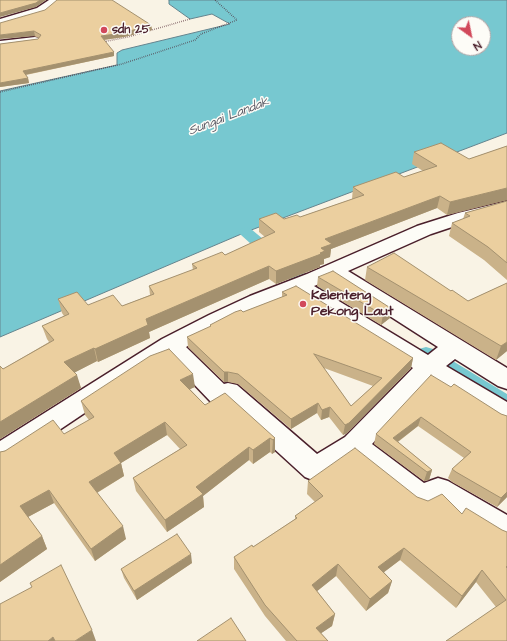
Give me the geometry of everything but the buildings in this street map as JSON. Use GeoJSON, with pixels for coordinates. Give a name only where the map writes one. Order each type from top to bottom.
{"type":"FeatureCollection","features":[{"type":"Feature","properties":{"kind":"street"},"geometry":{"type":"LineString","coordinates":[[0,23],[41,10],[56,0]]}},
{"type":"Feature","properties":{"kind":"street"},"geometry":{"type":"LineString","coordinates":[[0,44],[35,40]]}},
{"type":"Feature","properties":{"kind":"street"},"geometry":{"type":"LineString","coordinates":[[0,455],[170,344],[217,320],[424,230],[464,217],[507,206]]}},
{"type":"Feature","properties":{"kind":"street"},"geometry":{"type":"LineString","coordinates":[[315,278],[454,347],[507,380]]}},
{"type":"Feature","properties":{"kind":"street"},"geometry":{"type":"LineString","coordinates":[[315,278],[429,367],[507,415]]}},
{"type":"Feature","properties":{"kind":"street"},"geometry":{"type":"LineString","coordinates":[[170,344],[220,395],[228,392],[315,469],[354,445],[429,367],[454,347]]}},
{"type":"Feature","properties":{"kind":"street"},"geometry":{"type":"LineString","coordinates":[[354,445],[423,499],[438,490],[507,532]]}},
{"type":"Feature","properties":{"kind":"path"},"geometry":{"type":"LineString","coordinates":[[0,92],[122,64],[195,40],[201,34],[237,20],[214,0]]}},
{"type":"Feature","properties":{"kind":"path"},"geometry":{"type":"LineString","coordinates":[[96,42],[128,37],[190,19]]}},
{"type":"Feature","properties":{"kind":"water","name":"Sungai Landak"},"geometry":{"type":"Polygon","coordinates":[[[169,0],[507,0],[507,133],[246,232],[0,337],[0,91],[117,65],[117,53],[122,50],[230,24],[212,14],[190,19],[169,4],[169,0]]]}},
{"type":"Feature","properties":{"kind":"waterway"},"geometry":{"type":"LineString","coordinates":[[246,232],[305,283],[318,291]]}},
{"type":"Feature","properties":{"kind":"waterway"},"geometry":{"type":"LineString","coordinates":[[426,354],[507,404]]}},
{"type":"Feature","properties":{"kind":"place","name":"sdn 25"},"geometry":{"type":"Point","coordinates":[104,30]}},
{"type":"Feature","properties":{"kind":"place","name":"Kelenteng Pekong Laut"},"geometry":{"type":"Point","coordinates":[303,304]}}]}
